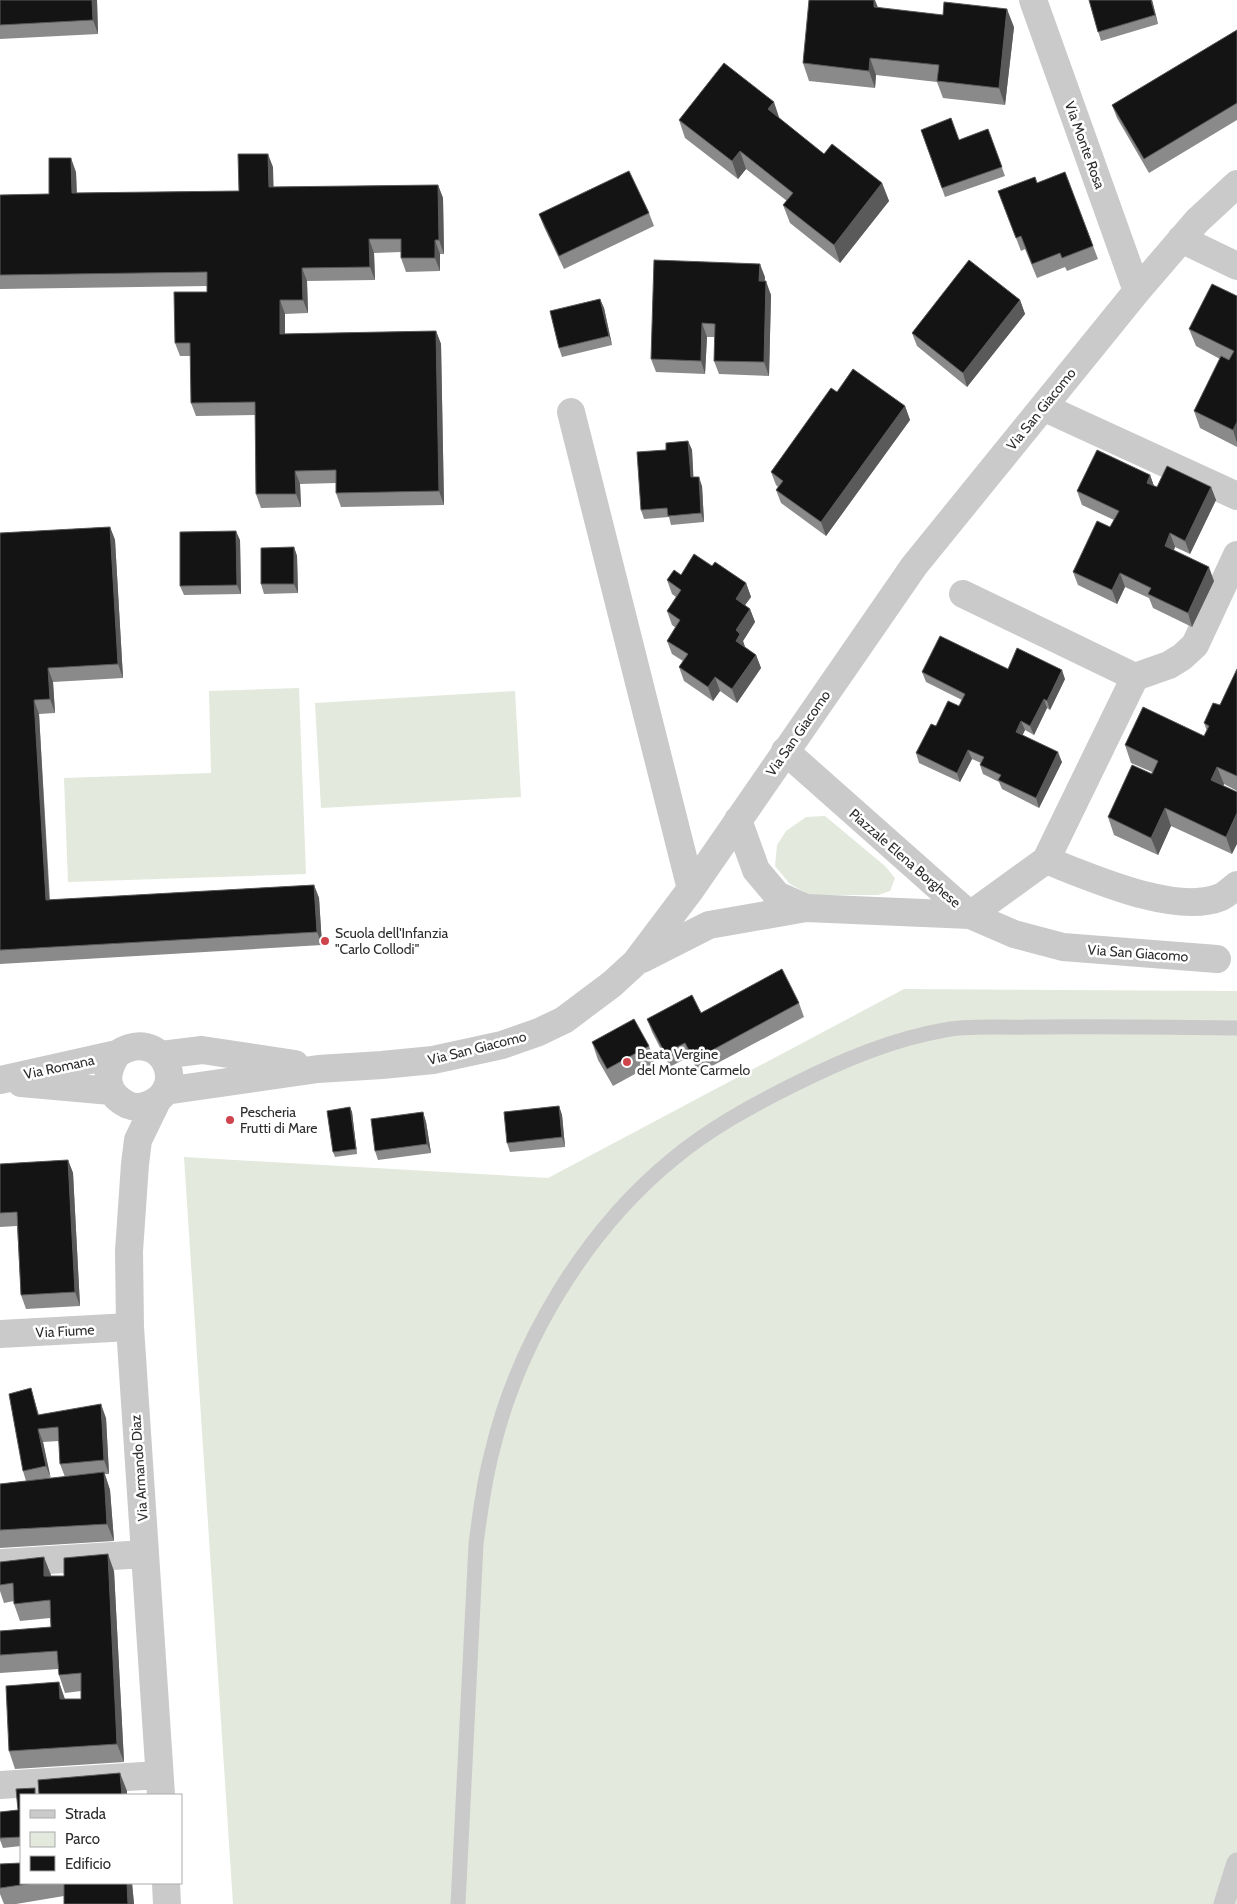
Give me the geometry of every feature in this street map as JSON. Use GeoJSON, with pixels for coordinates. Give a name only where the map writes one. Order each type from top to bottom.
{"type":"FeatureCollection","features":[{"type":"Feature","properties":{"kind":"street","name":"Via Monte Rosa"},"geometry":{"type":"LineString","coordinates":[[1033,0],[1137,291]]}},
{"type":"Feature","properties":{"kind":"street","name":"Via San Giacomo"},"geometry":{"type":"LineString","coordinates":[[161,1096],[318,1068],[425,1061],[502,1044],[539,1032],[564,1020],[600,994],[636,962],[691,889],[914,566],[1137,291],[1208,210],[1237,184]]}},
{"type":"Feature","properties":{"kind":"street"},"geometry":{"type":"LineString","coordinates":[[1182,239],[1237,266]]}},
{"type":"Feature","properties":{"kind":"street"},"geometry":{"type":"LineString","coordinates":[[1042,407],[1237,496]]}},
{"type":"Feature","properties":{"kind":"street"},"geometry":{"type":"LineString","coordinates":[[570,412],[691,889]]}},
{"type":"Feature","properties":{"kind":"street"},"geometry":{"type":"LineString","coordinates":[[970,915],[1046,860],[1135,677],[1169,665],[1182,657],[1194,645],[1237,555]]}},
{"type":"Feature","properties":{"kind":"street"},"geometry":{"type":"LineString","coordinates":[[964,594],[1135,677]]}},
{"type":"Feature","properties":{"kind":"street","name":"Piazzale Elena Borghese"},"geometry":{"type":"LineString","coordinates":[[785,751],[970,915]]}},
{"type":"Feature","properties":{"kind":"street","name":"Piazzale Elena Borghese"},"geometry":{"type":"LineString","coordinates":[[738,820],[756,870],[777,895],[806,908]]}},
{"type":"Feature","properties":{"kind":"street"},"geometry":{"type":"LineString","coordinates":[[1046,860],[1136,893],[1175,900],[1214,899],[1223,896],[1237,885]]}},
{"type":"Feature","properties":{"kind":"street","name":"Piazzale Elena Borghese"},"geometry":{"type":"LineString","coordinates":[[636,962],[710,925],[806,908],[970,915]]}},
{"type":"Feature","properties":{"kind":"street","name":"Via San Giacomo"},"geometry":{"type":"LineString","coordinates":[[970,915],[1014,934],[1063,947],[1217,959]]}},
{"type":"Feature","properties":{"kind":"street"},"geometry":{"type":"LineString","coordinates":[[116,1096],[132,1106],[145,1106],[161,1096],[169,1082],[169,1072],[161,1055],[150,1048],[139,1045],[127,1048],[117,1054],[110,1065],[108,1078],[116,1096],[138,1140]]}},
{"type":"Feature","properties":{"kind":"street","name":"Via San Giacomo"},"geometry":{"type":"LineString","coordinates":[[161,1055],[202,1050],[318,1068]]}},
{"type":"Feature","properties":{"kind":"street","name":"Via Romana"},"geometry":{"type":"LineString","coordinates":[[0,1081],[117,1054]]}},
{"type":"Feature","properties":{"kind":"street","name":"Via Romana"},"geometry":{"type":"LineString","coordinates":[[0,1081],[116,1096]]}},
{"type":"Feature","properties":{"kind":"street","name":"Via Armando Diaz"},"geometry":{"type":"LineString","coordinates":[[160,1785],[130,1327],[130,1227],[138,1140],[161,1096]]}},
{"type":"Feature","properties":{"kind":"street","name":"Via Fiume"},"geometry":{"type":"LineString","coordinates":[[0,1334],[130,1327]]}},
{"type":"Feature","properties":{"kind":"street"},"geometry":{"type":"LineString","coordinates":[[0,1563],[145,1554]]}},
{"type":"Feature","properties":{"kind":"street"},"geometry":{"type":"LineString","coordinates":[[0,1785],[160,1785]]}},
{"type":"Feature","properties":{"kind":"street"},"geometry":{"type":"LineString","coordinates":[[1224,1904],[1237,1863]]}},
{"type":"Feature","properties":{"kind":"street"},"geometry":{"type":"LineString","coordinates":[[166,1884],[167,1904]]}},
{"type":"Feature","properties":{"kind":"lane"},"geometry":{"type":"LineString","coordinates":[[458,1904],[475,1563],[480,1514],[492,1452],[513,1386],[544,1320],[583,1257],[620,1208],[674,1158],[745,1110],[863,1053],[922,1034],[958,1029],[1088,1026],[1237,1028]]}},
{"type":"Feature","properties":{"kind":"green space"},"geometry":{"type":"Polygon","coordinates":[[[299,688],[306,874],[68,882],[64,778],[211,773],[209,691],[299,688]]]}},
{"type":"Feature","properties":{"kind":"green space"},"geometry":{"type":"Polygon","coordinates":[[[515,691],[521,797],[321,808],[315,703],[515,691]]]}},
{"type":"Feature","properties":{"kind":"green space"},"geometry":{"type":"Polygon","coordinates":[[[825,816],[885,866],[895,878],[890,891],[878,895],[810,895],[790,884],[775,866],[777,845],[786,831],[806,817],[825,816]]]}},
{"type":"Feature","properties":{"kind":"green space"},"geometry":{"type":"Polygon","coordinates":[[[904,989],[1237,991],[1237,1904],[233,1904],[184,1157],[548,1178],[904,989]]]}},
{"type":"Feature","properties":{"kind":"building"},"geometry":{"type":"Polygon","coordinates":[[[0,0],[92,0],[93,20],[0,25],[0,0]]]}},
{"type":"Feature","properties":{"kind":"building"},"geometry":{"type":"Polygon","coordinates":[[[809,0],[874,0],[874,7],[943,15],[944,2],[1007,9],[999,88],[937,81],[939,65],[870,58],[869,71],[803,63],[809,0]]]}},
{"type":"Feature","properties":{"kind":"building"},"geometry":{"type":"Polygon","coordinates":[[[1089,0],[1151,0],[1155,15],[1098,32],[1089,0]]]}},
{"type":"Feature","properties":{"kind":"building"},"geometry":{"type":"Polygon","coordinates":[[[1237,30],[1237,103],[1144,159],[1112,105],[1237,30]]]}},
{"type":"Feature","properties":{"kind":"building"},"geometry":{"type":"Polygon","coordinates":[[[724,63],[774,102],[768,109],[824,154],[832,144],[882,183],[834,245],[783,205],[793,193],[740,151],[732,161],[679,120],[724,63]]]}},
{"type":"Feature","properties":{"kind":"building"},"geometry":{"type":"Polygon","coordinates":[[[951,118],[959,140],[988,129],[1002,167],[942,188],[921,130],[951,118]]]}},
{"type":"Feature","properties":{"kind":"building"},"geometry":{"type":"Polygon","coordinates":[[[238,154],[268,154],[269,187],[438,185],[439,240],[435,240],[435,258],[401,258],[401,239],[369,239],[370,267],[302,268],[303,300],[280,300],[280,334],[436,331],[439,491],[336,493],[336,470],[295,471],[296,494],[256,494],[255,402],[191,403],[190,343],[175,343],[174,292],[207,292],[207,272],[0,275],[0,195],[49,194],[49,158],[71,158],[72,193],[239,191],[238,154]]]}},
{"type":"Feature","properties":{"kind":"building"},"geometry":{"type":"Polygon","coordinates":[[[629,171],[649,213],[559,256],[539,214],[629,171]]]}},
{"type":"Feature","properties":{"kind":"building"},"geometry":{"type":"Polygon","coordinates":[[[1065,172],[1093,246],[1062,258],[1060,253],[1032,264],[1021,236],[1016,238],[998,191],[1035,177],[1037,183],[1065,172]]]}},
{"type":"Feature","properties":{"kind":"building"},"geometry":{"type":"Polygon","coordinates":[[[654,260],[760,264],[759,281],[766,281],[764,362],[714,361],[715,324],[702,323],[701,361],[651,359],[654,260]]]}},
{"type":"Feature","properties":{"kind":"building"},"geometry":{"type":"Polygon","coordinates":[[[969,260],[1020,300],[963,373],[912,333],[969,260]]]}},
{"type":"Feature","properties":{"kind":"building"},"geometry":{"type":"Polygon","coordinates":[[[1212,284],[1237,296],[1237,422],[1233,430],[1194,411],[1221,356],[1229,360],[1234,351],[1189,329],[1212,284]]]}},
{"type":"Feature","properties":{"kind":"building"},"geometry":{"type":"Polygon","coordinates":[[[600,299],[609,336],[559,348],[550,311],[600,299]]]}},
{"type":"Feature","properties":{"kind":"building"},"geometry":{"type":"Polygon","coordinates":[[[853,369],[905,406],[821,522],[776,490],[783,481],[771,472],[831,388],[837,392],[853,369]]]}},
{"type":"Feature","properties":{"kind":"building"},"geometry":{"type":"Polygon","coordinates":[[[688,441],[691,477],[699,477],[701,513],[668,516],[667,508],[641,510],[637,452],[666,450],[666,443],[688,441]]]}},
{"type":"Feature","properties":{"kind":"building"},"geometry":{"type":"Polygon","coordinates":[[[1097,450],[1150,475],[1147,483],[1157,487],[1167,466],[1211,487],[1185,541],[1170,533],[1165,546],[1209,567],[1188,613],[1148,594],[1151,588],[1120,573],[1112,590],[1073,572],[1097,521],[1110,527],[1119,511],[1077,491],[1097,450]]]}},
{"type":"Feature","properties":{"kind":"building"},"geometry":{"type":"Polygon","coordinates":[[[110,527],[118,664],[48,668],[50,699],[34,700],[46,900],[314,885],[317,932],[0,950],[0,533],[110,527]]]}},
{"type":"Feature","properties":{"kind":"building"},"geometry":{"type":"Polygon","coordinates":[[[236,531],[237,585],[180,586],[180,532],[236,531]]]}},
{"type":"Feature","properties":{"kind":"building"},"geometry":{"type":"Polygon","coordinates":[[[294,547],[294,584],[261,584],[261,548],[294,547]]]}},
{"type":"Feature","properties":{"kind":"building"},"geometry":{"type":"Polygon","coordinates":[[[694,554],[712,566],[715,562],[746,583],[736,599],[750,609],[736,630],[740,634],[736,641],[756,655],[732,689],[715,677],[708,687],[679,667],[688,654],[667,641],[680,620],[667,611],[681,590],[667,580],[674,570],[681,575],[694,554]]]}},
{"type":"Feature","properties":{"kind":"building"},"geometry":{"type":"Polygon","coordinates":[[[940,636],[1008,669],[1017,648],[1062,670],[1047,701],[1044,699],[1030,726],[1021,721],[1016,732],[1058,752],[1036,798],[998,780],[1001,775],[980,765],[984,757],[968,750],[957,773],[916,753],[931,724],[936,726],[948,701],[959,706],[965,694],[922,672],[940,636]]]}},
{"type":"Feature","properties":{"kind":"building"},"geometry":{"type":"Polygon","coordinates":[[[1237,669],[1237,776],[1217,767],[1211,780],[1237,792],[1237,813],[1226,837],[1165,808],[1151,838],[1108,817],[1132,765],[1152,774],[1158,761],[1125,745],[1143,707],[1204,736],[1209,726],[1204,723],[1213,703],[1220,705],[1237,669]]]}},
{"type":"Feature","properties":{"kind":"building"},"geometry":{"type":"Polygon","coordinates":[[[782,969],[799,1003],[694,1060],[685,1043],[665,1053],[647,1019],[692,995],[701,1013],[782,969]]]}},
{"type":"Feature","properties":{"kind":"building"},"geometry":{"type":"Polygon","coordinates":[[[634,1019],[649,1046],[607,1069],[592,1042],[634,1019]]]}},
{"type":"Feature","properties":{"kind":"building"},"geometry":{"type":"Polygon","coordinates":[[[559,1106],[562,1137],[507,1143],[504,1112],[559,1106]]]}},
{"type":"Feature","properties":{"kind":"building"},"geometry":{"type":"Polygon","coordinates":[[[350,1107],[356,1149],[333,1152],[327,1111],[350,1107]]]}},
{"type":"Feature","properties":{"kind":"building"},"geometry":{"type":"Polygon","coordinates":[[[423,1112],[427,1144],[375,1151],[371,1119],[423,1112]]]}},
{"type":"Feature","properties":{"kind":"building"},"geometry":{"type":"Polygon","coordinates":[[[68,1160],[75,1292],[21,1295],[17,1212],[0,1213],[0,1164],[68,1160]]]}},
{"type":"Feature","properties":{"kind":"building"},"geometry":{"type":"Polygon","coordinates":[[[31,1388],[38,1415],[101,1404],[104,1460],[60,1464],[58,1427],[38,1429],[46,1466],[23,1471],[9,1394],[31,1388]]]}},
{"type":"Feature","properties":{"kind":"building"},"geometry":{"type":"Polygon","coordinates":[[[104,1472],[107,1524],[0,1530],[0,1484],[104,1472]]]}},
{"type":"Feature","properties":{"kind":"building"},"geometry":{"type":"Polygon","coordinates":[[[108,1554],[117,1744],[9,1751],[6,1686],[59,1682],[60,1699],[81,1699],[81,1673],[59,1675],[57,1651],[0,1655],[0,1631],[51,1627],[50,1600],[14,1604],[13,1583],[0,1585],[0,1562],[44,1557],[44,1576],[64,1576],[64,1558],[108,1554]]]}},
{"type":"Feature","properties":{"kind":"building"},"geometry":{"type":"Polygon","coordinates":[[[120,1773],[122,1794],[39,1794],[38,1780],[120,1773]]]}},
{"type":"Feature","properties":{"kind":"building"},"geometry":{"type":"Polygon","coordinates":[[[35,1788],[35,1794],[20,1794],[20,1837],[0,1838],[0,1812],[18,1810],[16,1789],[35,1788]]]}},
{"type":"Feature","properties":{"kind":"building"},"geometry":{"type":"Polygon","coordinates":[[[20,1863],[20,1884],[27,1884],[0,1888],[0,1864],[20,1863]]]}},
{"type":"Feature","properties":{"kind":"building"},"geometry":{"type":"Polygon","coordinates":[[[64,1884],[127,1884],[128,1904],[64,1904],[64,1884]]]}},
{"type":"Feature","properties":{"kind":"place","name":"Scuola dell'Infanzia \"Carlo Collodi\""},"geometry":{"type":"Point","coordinates":[325,941]}},
{"type":"Feature","properties":{"kind":"place","name":"Beata Vergine del Monte Carmelo"},"geometry":{"type":"Point","coordinates":[627,1062]}},
{"type":"Feature","properties":{"kind":"place","name":"Pescheria Frutti di Mare"},"geometry":{"type":"Point","coordinates":[230,1120]}}]}
